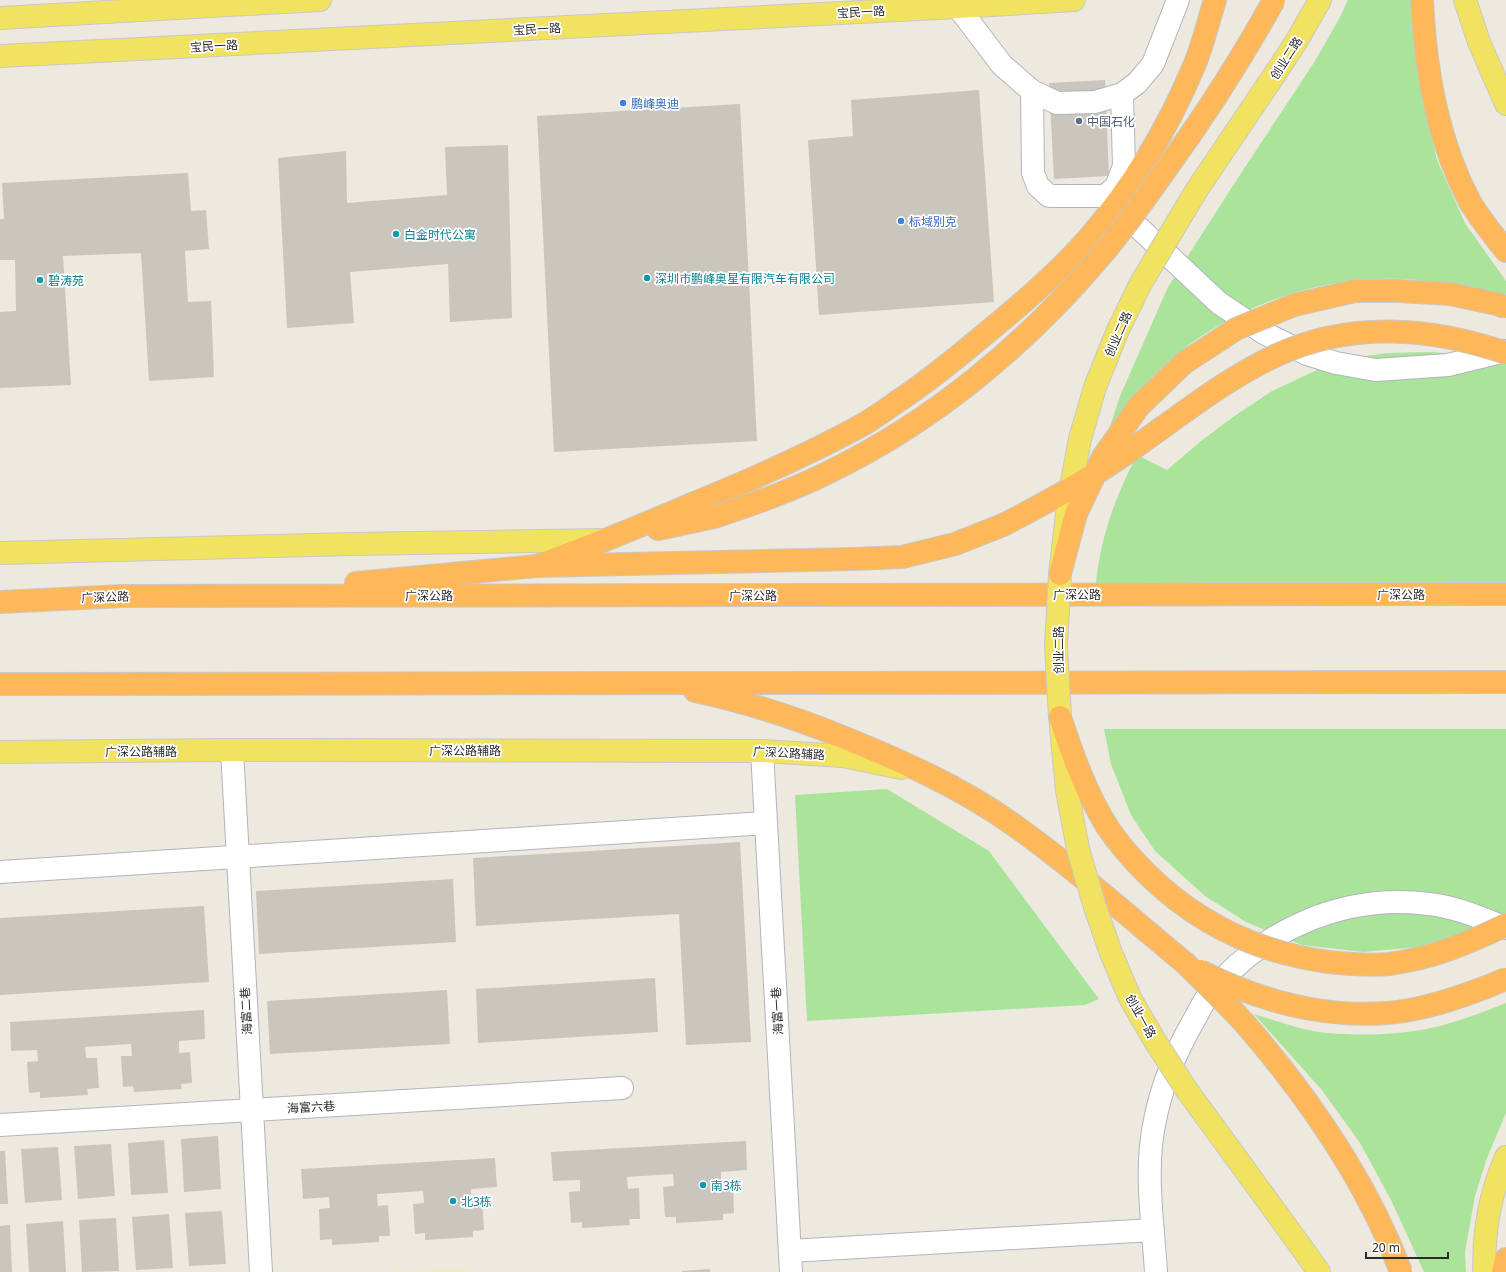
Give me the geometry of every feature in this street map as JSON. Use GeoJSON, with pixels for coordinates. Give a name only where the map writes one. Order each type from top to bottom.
{"type":"FeatureCollection","features":[{"type":"Feature","properties":{"kind":"highway"},"geometry":{"type":"LineString","coordinates":[[537,566],[608,540],[756,478],[810,453],[866,423],[917,388],[1013,311],[1088,239],[1110,201],[1146,160],[1168,120],[1194,65],[1215,0]]}},
{"type":"Feature","properties":{"kind":"highway"},"geometry":{"type":"LineString","coordinates":[[608,540],[714,517],[752,505],[828,473],[917,422],[990,367],[1026,335],[1067,294],[1101,255],[1142,203],[1204,115],[1255,35],[1274,0]]}},
{"type":"Feature","properties":{"kind":"highway"},"geometry":{"type":"LineString","coordinates":[[1422,0],[1427,67],[1436,112],[1450,158],[1471,202],[1490,231],[1506,251]]}},
{"type":"Feature","properties":{"kind":"highway"},"geometry":{"type":"LineString","coordinates":[[1060,574],[1079,507],[1103,457],[1139,406],[1184,363],[1236,329],[1294,305],[1355,291],[1399,291],[1450,294],[1506,307]]}},
{"type":"Feature","properties":{"kind":"highway"},"geometry":{"type":"LineString","coordinates":[[220,596],[537,566],[902,557],[955,544],[1003,525],[1038,508],[1082,483],[1238,376],[1277,355],[1321,339],[1366,331],[1402,331],[1436,334],[1506,352]]}},
{"type":"Feature","properties":{"kind":"highway","name":"广深公路"},"geometry":{"type":"LineString","coordinates":[[0,602],[123,596],[1506,594]]}},
{"type":"Feature","properties":{"kind":"highway"},"geometry":{"type":"LineString","coordinates":[[655,682],[749,704],[792,717],[878,751],[973,798],[1011,823],[1052,854],[1185,963],[1252,1032],[1283,1069],[1315,1114],[1358,1181],[1394,1253],[1401,1272]]}},
{"type":"Feature","properties":{"kind":"highway"},"geometry":{"type":"LineString","coordinates":[[0,684],[1506,682]]}},
{"type":"Feature","properties":{"kind":"highway"},"geometry":{"type":"LineString","coordinates":[[0,690],[22,683]]}},
{"type":"Feature","properties":{"kind":"highway"},"geometry":{"type":"LineString","coordinates":[[1060,717],[1073,756],[1089,793],[1109,828],[1134,860],[1162,889],[1194,913],[1230,934],[1267,949],[1306,959],[1346,964],[1387,964],[1424,958],[1468,943],[1506,925]]}},
{"type":"Feature","properties":{"kind":"highway"},"geometry":{"type":"LineString","coordinates":[[1185,963],[1243,991],[1276,1002],[1344,1013],[1388,1013],[1432,1005],[1476,992],[1506,979]]}},
{"type":"Feature","properties":{"kind":"highway"},"geometry":{"type":"LineString","coordinates":[[1503,1272],[1506,1259]]}},
{"type":"Feature","properties":{"kind":"main road"},"geometry":{"type":"LineString","coordinates":[[0,18],[320,0]]}},
{"type":"Feature","properties":{"kind":"main road","name":"宝民一路"},"geometry":{"type":"LineString","coordinates":[[0,56],[958,8],[1074,0]]}},
{"type":"Feature","properties":{"kind":"main road","name":"创业二路"},"geometry":{"type":"LineString","coordinates":[[1060,717],[1056,646],[1060,574],[1069,497],[1080,439],[1095,387],[1118,330],[1142,283],[1174,227],[1196,191],[1277,71],[1320,0]]}},
{"type":"Feature","properties":{"kind":"main road"},"geometry":{"type":"LineString","coordinates":[[1465,0],[1479,42],[1506,104]]}},
{"type":"Feature","properties":{"kind":"main road"},"geometry":{"type":"LineString","coordinates":[[0,553],[359,543],[608,540]]}},
{"type":"Feature","properties":{"kind":"main road","name":"创业一路"},"geometry":{"type":"LineString","coordinates":[[1060,717],[1067,790],[1078,848],[1095,907],[1111,953],[1130,998],[1155,1041],[1186,1089],[1319,1272]]}},
{"type":"Feature","properties":{"kind":"main road","name":"广深公路辅路"},"geometry":{"type":"LineString","coordinates":[[0,752],[232,750],[762,751],[842,756],[928,775]]}},
{"type":"Feature","properties":{"kind":"main road"},"geometry":{"type":"LineString","coordinates":[[1484,1272],[1484,1241],[1488,1211],[1496,1181],[1506,1157]]}},
{"type":"Feature","properties":{"kind":"street"},"geometry":{"type":"LineString","coordinates":[[958,8],[1002,65],[1032,91],[1057,103],[1095,102],[1122,94],[1137,83],[1153,64],[1178,0]]}},
{"type":"Feature","properties":{"kind":"street"},"geometry":{"type":"LineString","coordinates":[[1032,91],[1033,173],[1038,186],[1049,196],[1110,201],[1220,302],[1264,333],[1307,354],[1336,363],[1376,370],[1448,364],[1506,352]]}},
{"type":"Feature","properties":{"kind":"street"},"geometry":{"type":"LineString","coordinates":[[1110,201],[1124,166],[1122,94]]}},
{"type":"Feature","properties":{"kind":"street","name":"海富二巷"},"geometry":{"type":"LineString","coordinates":[[232,750],[261,1272]]}},
{"type":"Feature","properties":{"kind":"street","name":"海富一巷"},"geometry":{"type":"LineString","coordinates":[[762,751],[791,1262]]}},
{"type":"Feature","properties":{"kind":"street"},"geometry":{"type":"LineString","coordinates":[[0,872],[766,823]]}},
{"type":"Feature","properties":{"kind":"street"},"geometry":{"type":"LineString","coordinates":[[1156,1272],[1149,1162],[1154,1120],[1165,1078],[1182,1040],[1205,1001],[1234,968],[1269,940],[1308,919],[1348,907],[1388,902],[1430,904],[1469,913],[1506,928]]}},
{"type":"Feature","properties":{"kind":"street","name":"海富六巷"},"geometry":{"type":"LineString","coordinates":[[0,1125],[622,1088]]}},
{"type":"Feature","properties":{"kind":"street"},"geometry":{"type":"LineString","coordinates":[[791,1262],[1153,1230]]}},
{"type":"Feature","properties":{"kind":"shaded area"},"geometry":{"type":"Polygon","coordinates":[[[472,1267],[472,1272],[381,1272],[472,1267]]]}},
{"type":"Feature","properties":{"kind":"green space"},"geometry":{"type":"Polygon","coordinates":[[[1348,0],[1411,0],[1421,90],[1437,160],[1465,223],[1506,281],[1506,300],[1439,283],[1417,280],[1390,279],[1337,283],[1310,288],[1284,296],[1259,305],[1234,317],[1211,330],[1181,351],[1147,382],[1128,405],[1106,438],[1120,396],[1168,287],[1315,61],[1348,0]]]}},
{"type":"Feature","properties":{"kind":"green space"},"geometry":{"type":"Polygon","coordinates":[[[1431,352],[1468,355],[1506,364],[1506,592],[1095,593],[1100,556],[1108,522],[1128,472],[1137,455],[1167,470],[1201,441],[1272,391],[1317,370],[1351,358],[1387,353],[1431,352]]]}},
{"type":"Feature","properties":{"kind":"green space"},"geometry":{"type":"Polygon","coordinates":[[[1104,729],[1506,729],[1506,920],[1430,946],[1363,952],[1302,945],[1246,922],[1205,896],[1155,851],[1131,815],[1111,764],[1104,729]]]}},
{"type":"Feature","properties":{"kind":"green space"},"geometry":{"type":"Polygon","coordinates":[[[887,789],[989,851],[1099,999],[1085,1005],[807,1021],[795,795],[887,789]]]}},
{"type":"Feature","properties":{"kind":"green space"},"geometry":{"type":"Polygon","coordinates":[[[1506,1003],[1506,1113],[1487,1158],[1475,1196],[1465,1252],[1466,1272],[1424,1272],[1391,1200],[1360,1143],[1321,1089],[1254,1014],[1319,1032],[1384,1034],[1440,1026],[1473,1016],[1506,1003]]]}},
{"type":"Feature","properties":{"kind":"building","name":"中国石化"},"geometry":{"type":"Polygon","coordinates":[[[1105,80],[1109,176],[1054,179],[1049,83],[1105,80]]]}},
{"type":"Feature","properties":{"kind":"building","name":"标域别克"},"geometry":{"type":"Polygon","coordinates":[[[979,90],[994,302],[819,315],[808,140],[853,136],[851,100],[979,90]]]}},
{"type":"Feature","properties":{"kind":"building","name":"深圳市鹏峰奥星有限汽车有限公司"},"geometry":{"type":"Polygon","coordinates":[[[740,104],[757,441],[554,452],[537,116],[740,104]]]}},
{"type":"Feature","properties":{"kind":"building","name":"白金时代公寓"},"geometry":{"type":"Polygon","coordinates":[[[508,145],[512,318],[450,322],[448,264],[350,272],[354,323],[287,328],[278,158],[346,151],[347,203],[447,195],[445,147],[508,145]]]}},
{"type":"Feature","properties":{"kind":"building","name":"碧涛苑"},"geometry":{"type":"Polygon","coordinates":[[[188,173],[191,211],[206,210],[209,249],[185,251],[188,302],[211,301],[214,377],[149,381],[141,253],[63,256],[71,385],[0,388],[0,312],[16,311],[15,260],[0,260],[0,219],[4,219],[2,183],[188,173]]]}},
{"type":"Feature","properties":{"kind":"building"},"geometry":{"type":"Polygon","coordinates":[[[740,842],[751,1042],[686,1045],[679,914],[476,926],[473,858],[740,842]]]}},
{"type":"Feature","properties":{"kind":"building"},"geometry":{"type":"Polygon","coordinates":[[[453,879],[456,942],[259,954],[256,891],[453,879]]]}},
{"type":"Feature","properties":{"kind":"building"},"geometry":{"type":"Polygon","coordinates":[[[204,906],[209,982],[0,995],[0,918],[204,906]]]}},
{"type":"Feature","properties":{"kind":"building"},"geometry":{"type":"Polygon","coordinates":[[[655,978],[658,1032],[478,1043],[476,989],[655,978]]]}},
{"type":"Feature","properties":{"kind":"building"},"geometry":{"type":"Polygon","coordinates":[[[447,990],[450,1044],[270,1054],[267,1001],[447,990]]]}},
{"type":"Feature","properties":{"kind":"building"},"geometry":{"type":"Polygon","coordinates":[[[204,1010],[205,1039],[179,1041],[179,1053],[190,1052],[192,1083],[181,1084],[182,1089],[134,1092],[133,1086],[123,1087],[121,1056],[132,1056],[131,1044],[85,1047],[86,1058],[97,1058],[99,1088],[87,1089],[88,1095],[40,1098],[40,1092],[29,1093],[27,1062],[38,1061],[37,1050],[11,1051],[10,1022],[204,1010]]]}},
{"type":"Feature","properties":{"kind":"building"},"geometry":{"type":"Polygon","coordinates":[[[218,1136],[221,1189],[184,1192],[181,1139],[218,1136]]]}},
{"type":"Feature","properties":{"kind":"building"},"geometry":{"type":"Polygon","coordinates":[[[164,1140],[168,1193],[131,1195],[128,1143],[164,1140]]]}},
{"type":"Feature","properties":{"kind":"building","name":"南3栋"},"geometry":{"type":"Polygon","coordinates":[[[746,1141],[747,1170],[721,1172],[721,1183],[733,1182],[734,1213],[723,1214],[723,1220],[676,1223],[676,1217],[665,1217],[663,1187],[674,1186],[673,1174],[627,1177],[628,1189],[639,1188],[640,1219],[629,1219],[630,1225],[582,1228],[582,1222],[571,1223],[569,1192],[580,1191],[580,1180],[553,1181],[551,1152],[746,1141]]]}},
{"type":"Feature","properties":{"kind":"building"},"geometry":{"type":"Polygon","coordinates":[[[111,1144],[115,1196],[78,1199],[74,1146],[111,1144]]]}},
{"type":"Feature","properties":{"kind":"building"},"geometry":{"type":"Polygon","coordinates":[[[58,1147],[62,1200],[25,1203],[21,1149],[58,1147]]]}},
{"type":"Feature","properties":{"kind":"building"},"geometry":{"type":"Polygon","coordinates":[[[0,1151],[5,1151],[8,1204],[0,1204],[0,1151]]]}},
{"type":"Feature","properties":{"kind":"building","name":"北3栋"},"geometry":{"type":"Polygon","coordinates":[[[495,1158],[497,1187],[471,1189],[471,1200],[482,1199],[484,1230],[473,1231],[473,1237],[425,1240],[425,1233],[415,1234],[413,1204],[424,1203],[423,1191],[377,1194],[378,1206],[388,1205],[390,1236],[379,1236],[379,1242],[332,1245],[332,1239],[320,1240],[319,1209],[330,1208],[329,1197],[303,1199],[301,1169],[495,1158]]]}},
{"type":"Feature","properties":{"kind":"building"},"geometry":{"type":"Polygon","coordinates":[[[222,1211],[226,1264],[189,1266],[185,1213],[222,1211]]]}},
{"type":"Feature","properties":{"kind":"building"},"geometry":{"type":"Polygon","coordinates":[[[169,1214],[173,1268],[136,1270],[132,1217],[169,1214]]]}},
{"type":"Feature","properties":{"kind":"building"},"geometry":{"type":"Polygon","coordinates":[[[116,1218],[119,1271],[82,1272],[79,1220],[116,1218]]]}},
{"type":"Feature","properties":{"kind":"building"},"geometry":{"type":"Polygon","coordinates":[[[63,1221],[66,1272],[29,1272],[26,1224],[63,1221]]]}},
{"type":"Feature","properties":{"kind":"building"},"geometry":{"type":"Polygon","coordinates":[[[10,1225],[12,1272],[0,1272],[0,1226],[10,1225]]]}},
{"type":"Feature","properties":{"kind":"building"},"geometry":{"type":"Polygon","coordinates":[[[710,1269],[710,1272],[682,1272],[682,1271],[710,1269]]]}},
{"type":"Feature","properties":{"kind":"place","name":"鹏峰奥迪"},"geometry":{"type":"Point","coordinates":[623,103]}},
{"type":"Feature","properties":{"kind":"place","name":"中国石化"},"geometry":{"type":"Point","coordinates":[1079,121]}},
{"type":"Feature","properties":{"kind":"place","name":"标域别克"},"geometry":{"type":"Point","coordinates":[901,221]}},
{"type":"Feature","properties":{"kind":"place","name":"白金时代公寓"},"geometry":{"type":"Point","coordinates":[396,234]}},
{"type":"Feature","properties":{"kind":"place","name":"深圳市鹏峰奥星有限汽车有限公司"},"geometry":{"type":"Point","coordinates":[647,278]}},
{"type":"Feature","properties":{"kind":"place","name":"碧涛苑"},"geometry":{"type":"Point","coordinates":[40,280]}},
{"type":"Feature","properties":{"kind":"place","name":"南3栋"},"geometry":{"type":"Point","coordinates":[703,1185]}},
{"type":"Feature","properties":{"kind":"place","name":"北3栋"},"geometry":{"type":"Point","coordinates":[453,1201]}}]}
